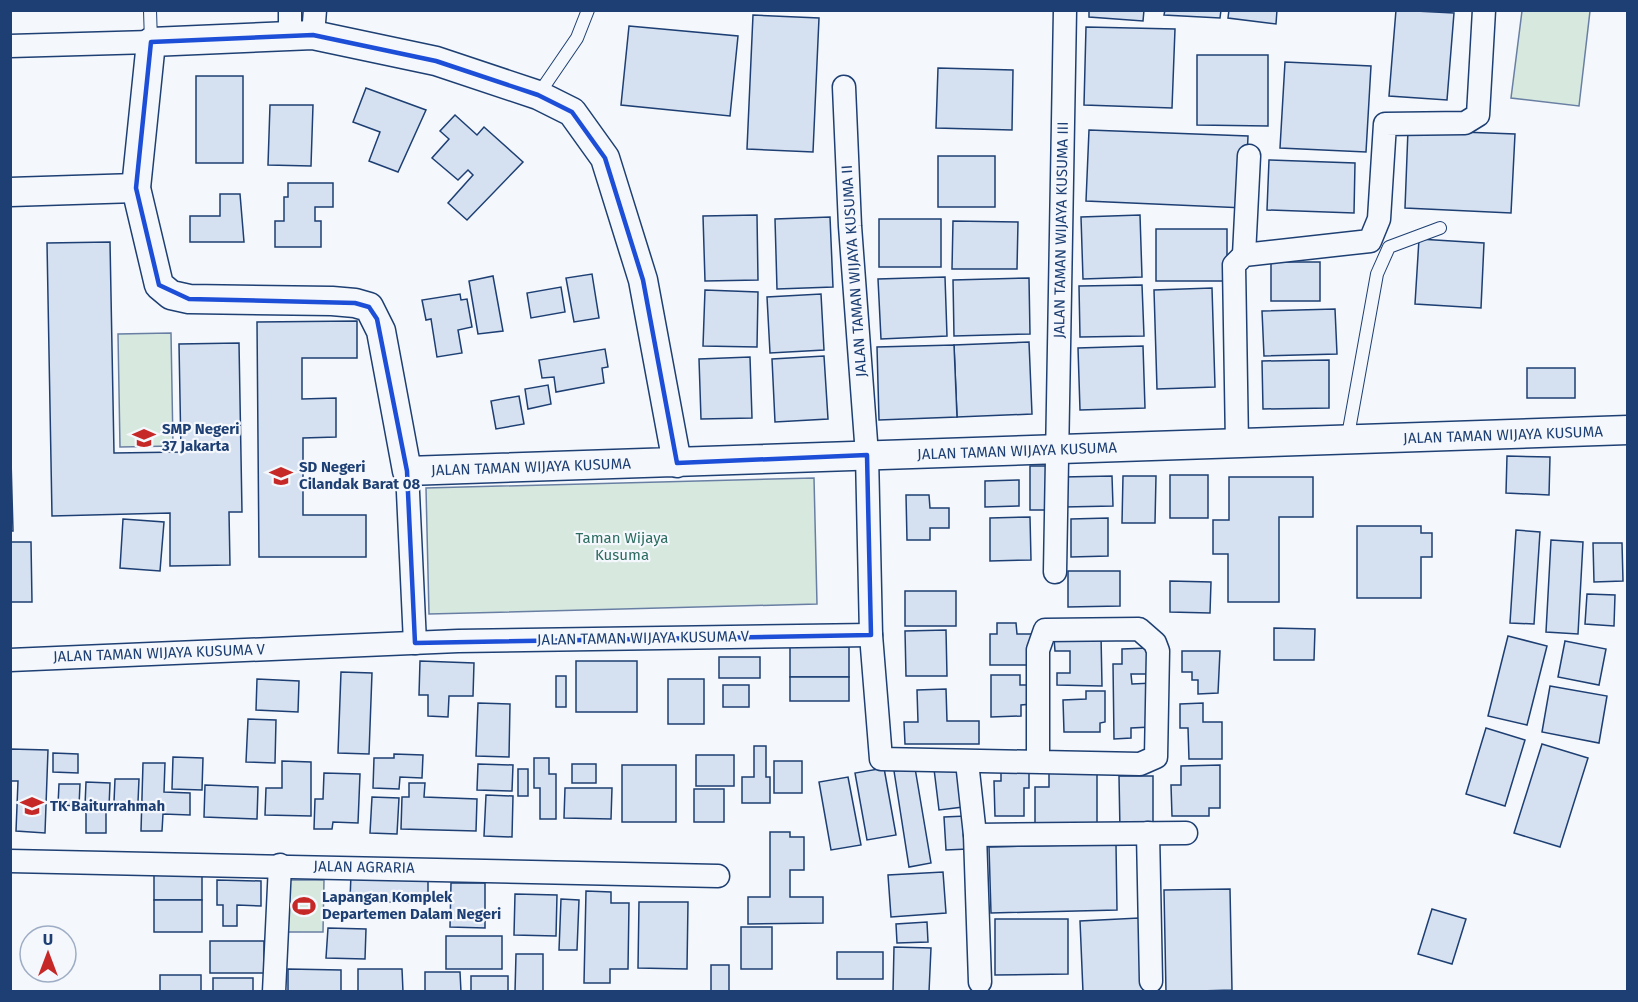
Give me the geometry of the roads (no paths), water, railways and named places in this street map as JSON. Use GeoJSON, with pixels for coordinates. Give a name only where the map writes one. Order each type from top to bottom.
{"type":"FeatureCollection","features":[{"type":"Feature","properties":{"kind":"street","name":"JALAN TAMAN WIJAYA KUSUMA III"},"geometry":{"type":"LineString","coordinates":[[1055,572],[1065,10]]}},
{"type":"Feature","properties":{"kind":"street"},"geometry":{"type":"LineString","coordinates":[[1237,444],[1234,265],[1237,259],[1244,255],[1370,241],[1379,219],[1385,124],[1465,123],[1478,115],[1484,10]]}},
{"type":"Feature","properties":{"kind":"street"},"geometry":{"type":"LineString","coordinates":[[10,46],[151,42],[302,23],[436,61],[538,95],[572,112],[605,158],[643,280],[676,463]]}},
{"type":"Feature","properties":{"kind":"street"},"geometry":{"type":"LineString","coordinates":[[151,42],[136,189],[159,285],[171,295],[189,299],[355,303],[369,307],[381,331],[407,471],[415,643]]}},
{"type":"Feature","properties":{"kind":"street","name":"JALAN TAMAN WIJAYA KUSUMA II"},"geometry":{"type":"LineString","coordinates":[[844,87],[850,226],[867,455],[871,635],[881,759],[967,762]]}},
{"type":"Feature","properties":{"kind":"street"},"geometry":{"type":"LineString","coordinates":[[1244,255],[1249,156]]}},
{"type":"Feature","properties":{"kind":"street"},"geometry":{"type":"LineString","coordinates":[[10,192],[136,189]]}},
{"type":"Feature","properties":{"kind":"street","name":"JALAN TAMAN WIJAYA KUSUMA"},"geometry":{"type":"LineString","coordinates":[[407,471],[1628,430]]}},
{"type":"Feature","properties":{"kind":"street"},"geometry":{"type":"LineString","coordinates":[[980,982],[975,835],[967,762],[1038,760],[1140,764],[1155,758],[1158,651],[1155,643],[1139,629],[1045,630],[1038,650],[1038,760]]}},
{"type":"Feature","properties":{"kind":"street","name":"JALAN TAMAN WIJAYA KUSUMA V"},"geometry":{"type":"LineString","coordinates":[[10,660],[415,643],[871,635]]}},
{"type":"Feature","properties":{"kind":"street"},"geometry":{"type":"LineString","coordinates":[[1148,832],[1151,981]]}},
{"type":"Feature","properties":{"kind":"street"},"geometry":{"type":"LineString","coordinates":[[975,835],[1186,833]]}},
{"type":"Feature","properties":{"kind":"street","name":"JALAN AGRARIA"},"geometry":{"type":"LineString","coordinates":[[10,861],[718,876]]}},
{"type":"Feature","properties":{"kind":"street"},"geometry":{"type":"LineString","coordinates":[[274,992],[280,865]]}},
{"type":"Feature","properties":{"kind":"lane"},"geometry":{"type":"LineString","coordinates":[[150,10],[151,42]]}},
{"type":"Feature","properties":{"kind":"lane"},"geometry":{"type":"LineString","coordinates":[[538,95],[577,38],[588,10]]}},
{"type":"Feature","properties":{"kind":"lane"},"geometry":{"type":"LineString","coordinates":[[1347,441],[1377,274],[1389,248],[1440,228]]}},
{"type":"Feature","properties":{"kind":"place","name":"SMP Negeri 37 Jakarta"},"geometry":{"type":"Point","coordinates":[144,438]}},
{"type":"Feature","properties":{"kind":"place","name":"SD Negeri Cilandak Barat 08"},"geometry":{"type":"Point","coordinates":[281,476]}},
{"type":"Feature","properties":{"kind":"place","name":"TK Baiturrahmah"},"geometry":{"type":"Point","coordinates":[32,806]}},
{"type":"Feature","properties":{"kind":"place","name":"Lapangan Komplek Departemen Dalam Negeri"},"geometry":{"type":"Point","coordinates":[304,906]}},
{"type":"Feature","properties":{"kind":"park label","name":"Taman Wijaya Kusuma"},"geometry":{"type":"Point","coordinates":[622,546]}}]}
